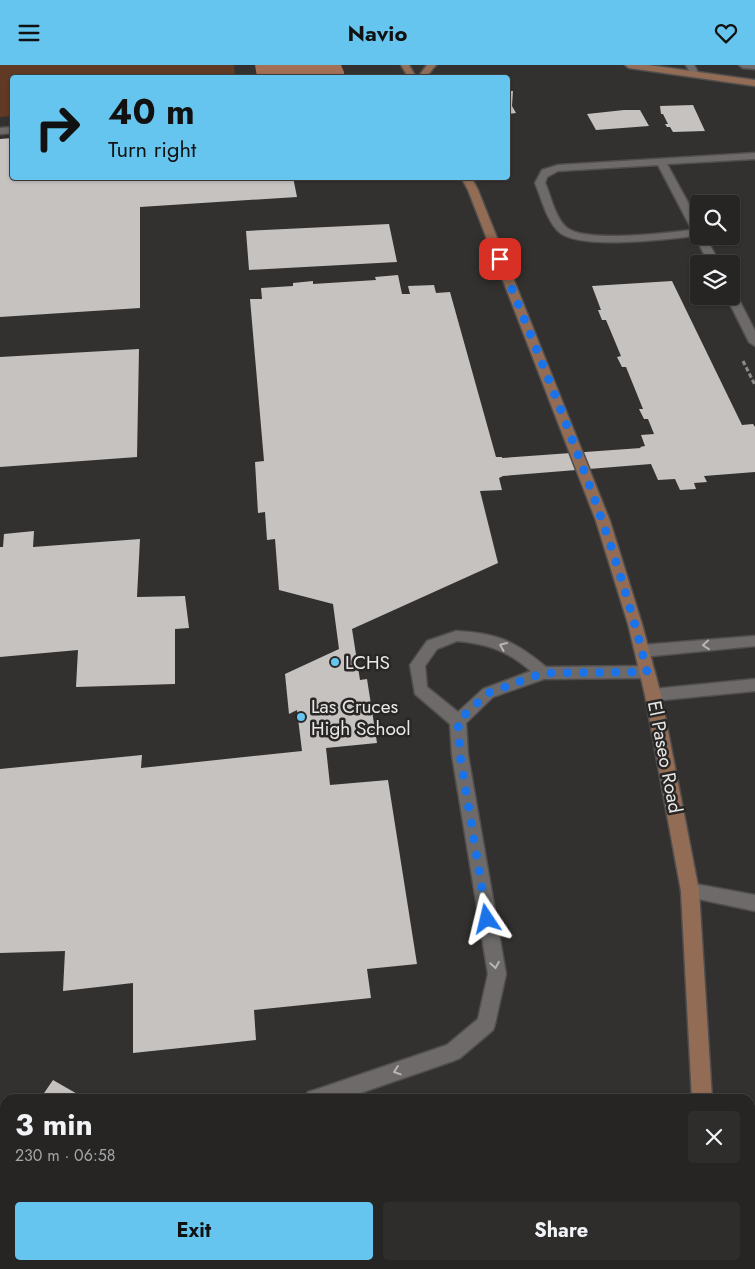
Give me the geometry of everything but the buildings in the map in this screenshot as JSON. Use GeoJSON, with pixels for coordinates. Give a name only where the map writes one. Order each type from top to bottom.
{"type":"FeatureCollection","features":[{"type":"Feature","properties":{"kind":"main road"},"geometry":{"type":"LineString","coordinates":[[424,75],[432,65]]}},
{"type":"Feature","properties":{"kind":"main road"},"geometry":{"type":"LineString","coordinates":[[629,65],[755,83]]}},
{"type":"Feature","properties":{"kind":"main road","name":"El Paseo Road"},"geometry":{"type":"LineString","coordinates":[[468,180],[603,521],[642,651],[653,695],[690,891],[702,1094]]}},
{"type":"Feature","properties":{"kind":"street"},"geometry":{"type":"LineString","coordinates":[[690,65],[695,74]]}},
{"type":"Feature","properties":{"kind":"street"},"geometry":{"type":"LineString","coordinates":[[743,65],[755,67]]}},
{"type":"Feature","properties":{"kind":"street"},"geometry":{"type":"LineString","coordinates":[[690,234],[599,239],[574,237],[560,226],[540,183],[542,176],[546,172],[558,168],[755,156]]}},
{"type":"Feature","properties":{"kind":"street"},"geometry":{"type":"LineString","coordinates":[[661,162],[690,217]]}},
{"type":"Feature","properties":{"kind":"street"},"geometry":{"type":"LineString","coordinates":[[736,305],[755,342]]}},
{"type":"Feature","properties":{"kind":"street"},"geometry":{"type":"LineString","coordinates":[[330,1094],[453,1052],[486,1024],[497,974],[460,755],[458,721],[420,690],[417,665],[432,645],[456,636],[485,638],[520,653],[543,673]]}},
{"type":"Feature","properties":{"kind":"street"},"geometry":{"type":"LineString","coordinates":[[642,651],[755,641]]}},
{"type":"Feature","properties":{"kind":"street"},"geometry":{"type":"LineString","coordinates":[[458,721],[488,693],[543,673],[647,672]]}},
{"type":"Feature","properties":{"kind":"street"},"geometry":{"type":"LineString","coordinates":[[653,695],[755,685]]}},
{"type":"Feature","properties":{"kind":"street"},"geometry":{"type":"LineString","coordinates":[[690,891],[755,903]]}},
{"type":"Feature","properties":{"kind":"shaded area"},"geometry":{"type":"Polygon","coordinates":[[[0,65],[234,65],[235,75],[10,75],[10,116],[0,117],[0,65]]]}},
{"type":"Feature","properties":{"kind":"shaded area"},"geometry":{"type":"Polygon","coordinates":[[[255,65],[341,65],[344,72],[344,75],[257,75],[255,65]]]}},
{"type":"Feature","properties":{"kind":"place","name":"LCHS"},"geometry":{"type":"Point","coordinates":[335,662]}},
{"type":"Feature","properties":{"kind":"place","name":"Las Cruces High School"},"geometry":{"type":"Point","coordinates":[301,717]}},
{"type":"Feature","properties":{"kind":"route"},"geometry":{"type":"LineString","coordinates":[[487,919],[460,755],[458,721],[488,693],[543,673],[647,672],[635,624],[603,521],[500,259]]}}]}
